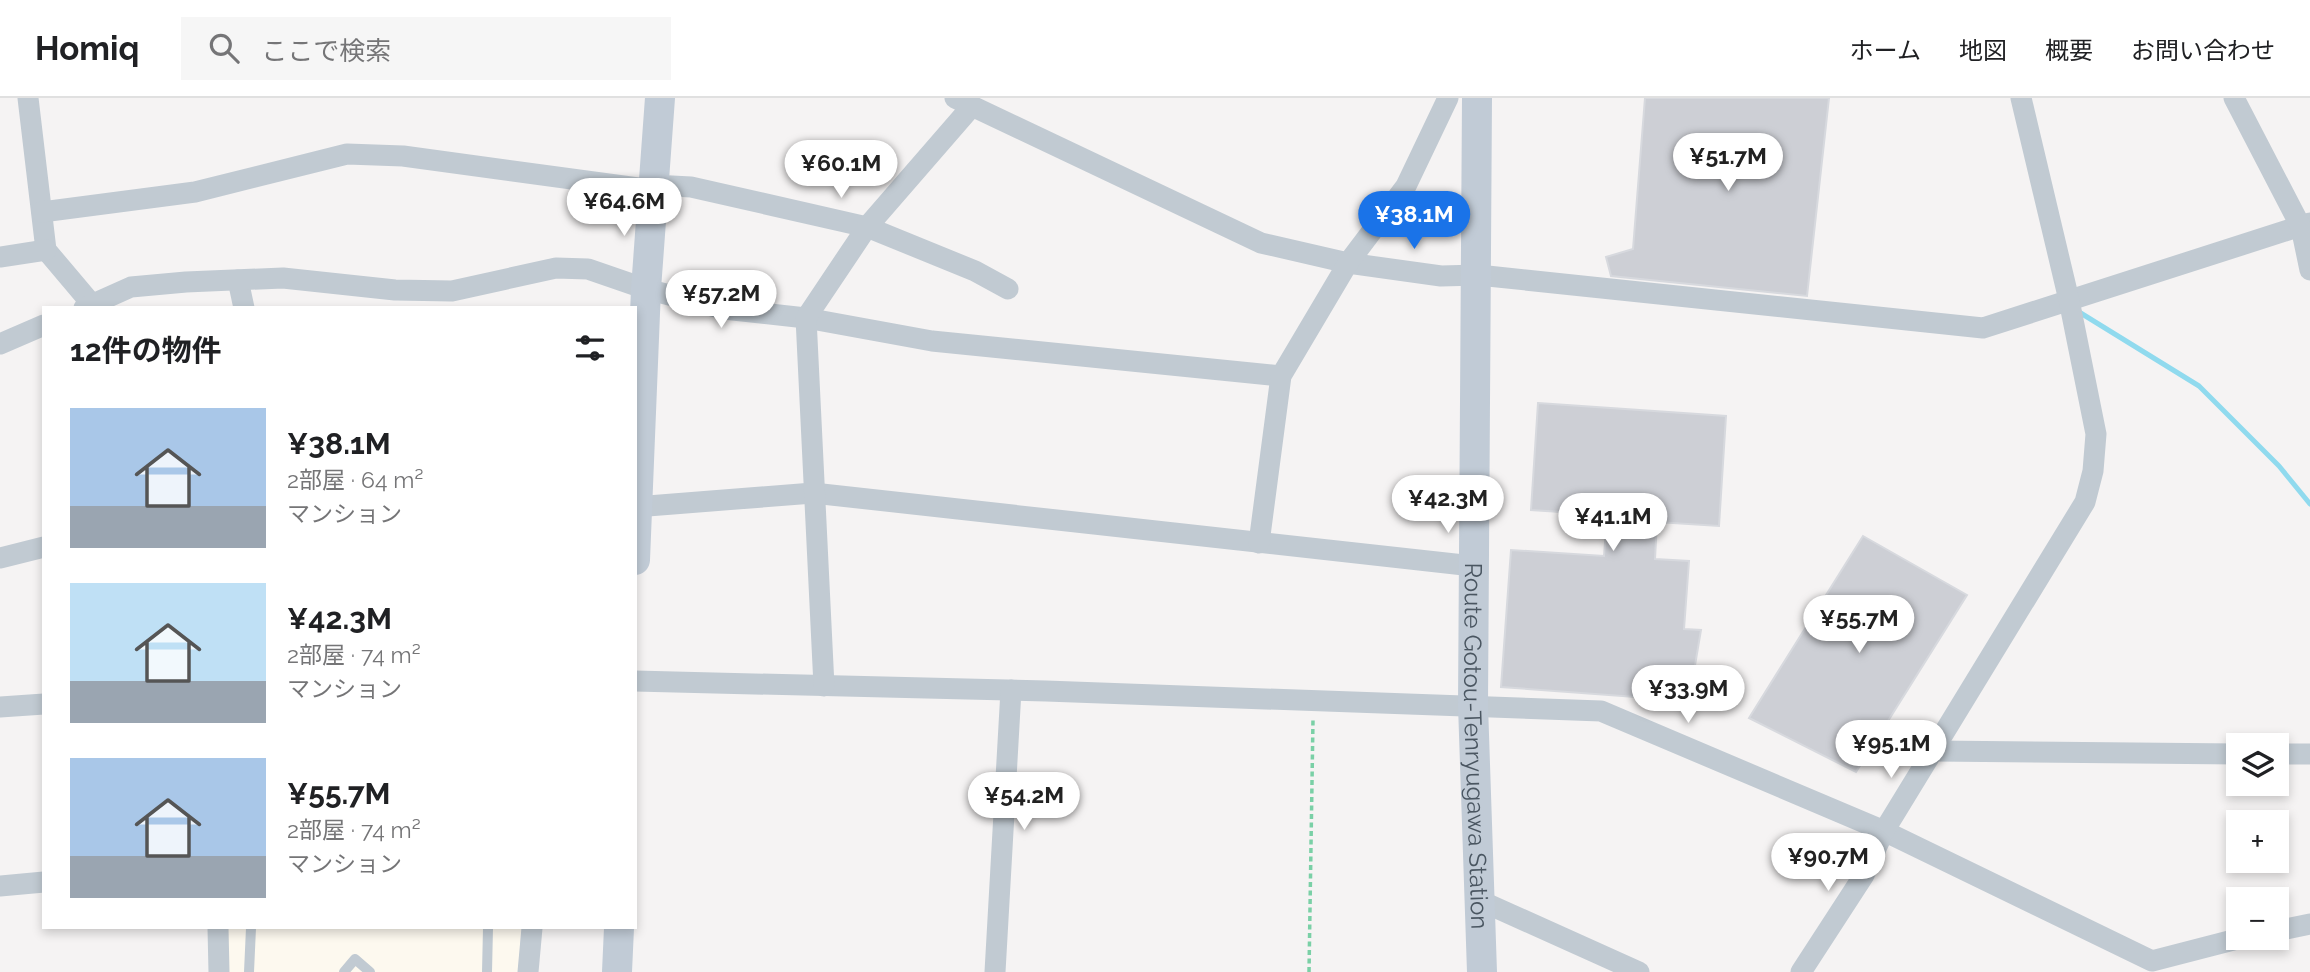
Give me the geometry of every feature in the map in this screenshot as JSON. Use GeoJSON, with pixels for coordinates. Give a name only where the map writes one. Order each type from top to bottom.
{"type":"FeatureCollection","features":[{"type":"Feature","properties":{"kind":"main road"},"geometry":{"type":"LineString","coordinates":[[637,464],[660,98]]}},
{"type":"Feature","properties":{"kind":"main road","name":"Route Gotou-Tenryugawa Station"},"geometry":{"type":"LineString","coordinates":[[1477,98],[1478,275],[1473,705],[1482,972]]}},
{"type":"Feature","properties":{"kind":"main road"},"geometry":{"type":"LineString","coordinates":[[617,972],[619,929]]}},
{"type":"Feature","properties":{"kind":"street"},"geometry":{"type":"LineString","coordinates":[[28,98],[46,250],[90,306]]}},
{"type":"Feature","properties":{"kind":"street"},"geometry":{"type":"LineString","coordinates":[[1259,543],[1281,376],[1348,263],[1406,186],[1448,98]]}},
{"type":"Feature","properties":{"kind":"street"},"geometry":{"type":"LineString","coordinates":[[1801,972],[1864,875],[1884,831],[2085,502],[2093,471],[2096,434],[2069,300],[2021,98]]}},
{"type":"Feature","properties":{"kind":"street"},"geometry":{"type":"LineString","coordinates":[[2234,98],[2305,225],[2310,270]]}},
{"type":"Feature","properties":{"kind":"street"},"geometry":{"type":"LineString","coordinates":[[824,686],[806,318],[867,228],[963,102],[1261,243],[1348,263],[1441,276],[1478,275],[1983,328],[2305,225]]}},
{"type":"Feature","properties":{"kind":"street"},"geometry":{"type":"LineString","coordinates":[[42,212],[195,192],[347,154],[403,156],[653,187],[691,187],[867,228],[975,271],[1008,289]]}},
{"type":"Feature","properties":{"kind":"street"},"geometry":{"type":"LineString","coordinates":[[0,257],[46,250]]}},
{"type":"Feature","properties":{"kind":"street"},"geometry":{"type":"LineString","coordinates":[[93,306],[131,286],[283,278],[395,290],[452,290],[556,268],[588,269],[646,289],[724,309],[806,318],[932,341],[1281,376]]}},
{"type":"Feature","properties":{"kind":"street"},"geometry":{"type":"LineString","coordinates":[[238,280],[244,306]]}},
{"type":"Feature","properties":{"kind":"street"},"geometry":{"type":"LineString","coordinates":[[0,344],[42,326]]}},
{"type":"Feature","properties":{"kind":"street"},"geometry":{"type":"LineString","coordinates":[[637,507],[813,493],[1473,566]]}},
{"type":"Feature","properties":{"kind":"street"},"geometry":{"type":"LineString","coordinates":[[0,558],[42,548]]}},
{"type":"Feature","properties":{"kind":"street"},"geometry":{"type":"LineString","coordinates":[[637,681],[1011,690],[1313,703],[1473,705],[1601,711],[1884,831],[2149,967],[2226,943]]}},
{"type":"Feature","properties":{"kind":"street"},"geometry":{"type":"LineString","coordinates":[[995,972],[1011,690]]}},
{"type":"Feature","properties":{"kind":"street"},"geometry":{"type":"LineString","coordinates":[[0,707],[42,704]]}},
{"type":"Feature","properties":{"kind":"street"},"geometry":{"type":"LineString","coordinates":[[1934,751],[2226,754]]}},
{"type":"Feature","properties":{"kind":"street"},"geometry":{"type":"LineString","coordinates":[[2289,754],[2310,754]]}},
{"type":"Feature","properties":{"kind":"street"},"geometry":{"type":"LineString","coordinates":[[0,886],[42,883]]}},
{"type":"Feature","properties":{"kind":"street"},"geometry":{"type":"LineString","coordinates":[[1481,901],[1639,972]]}},
{"type":"Feature","properties":{"kind":"street"},"geometry":{"type":"LineString","coordinates":[[2289,928],[2310,924]]}},
{"type":"Feature","properties":{"kind":"street"},"geometry":{"type":"LineString","coordinates":[[218,929],[219,972]]}},
{"type":"Feature","properties":{"kind":"street"},"geometry":{"type":"LineString","coordinates":[[528,972],[532,929]]}},
{"type":"Feature","properties":{"kind":"lane"},"geometry":{"type":"LineString","coordinates":[[249,972],[251,929]]}},
{"type":"Feature","properties":{"kind":"lane"},"geometry":{"type":"LineString","coordinates":[[487,972],[488,929]]}},
{"type":"Feature","properties":{"kind":"lane"},"geometry":{"type":"LineString","coordinates":[[344,972],[355,959],[370,972]]}},
{"type":"Feature","properties":{"kind":"path"},"geometry":{"type":"LineString","coordinates":[[1309,972],[1313,703]]}},
{"type":"Feature","properties":{"kind":"shaded area"},"geometry":{"type":"Polygon","coordinates":[[[226,929],[521,929],[519,972],[225,972],[226,929]]]}},
{"type":"Feature","properties":{"kind":"building"},"geometry":{"type":"Polygon","coordinates":[[[1645,98],[1829,98],[1807,296],[1611,276],[1606,257],[1633,249],[1645,98]]]}},
{"type":"Feature","properties":{"kind":"building"},"geometry":{"type":"Polygon","coordinates":[[[1538,403],[1726,416],[1719,526],[1657,522],[1655,559],[1689,561],[1684,629],[1701,630],[1689,701],[1501,687],[1511,550],[1604,556],[1607,515],[1531,510],[1538,403]]]}},
{"type":"Feature","properties":{"kind":"building"},"geometry":{"type":"Polygon","coordinates":[[[1863,536],[1967,595],[1856,772],[1749,718],[1863,536]]]}},
{"type":"Feature","properties":{"kind":"waterway"},"geometry":{"type":"LineString","coordinates":[[2079,312],[2199,386],[2279,466],[2310,504]]}}]}
